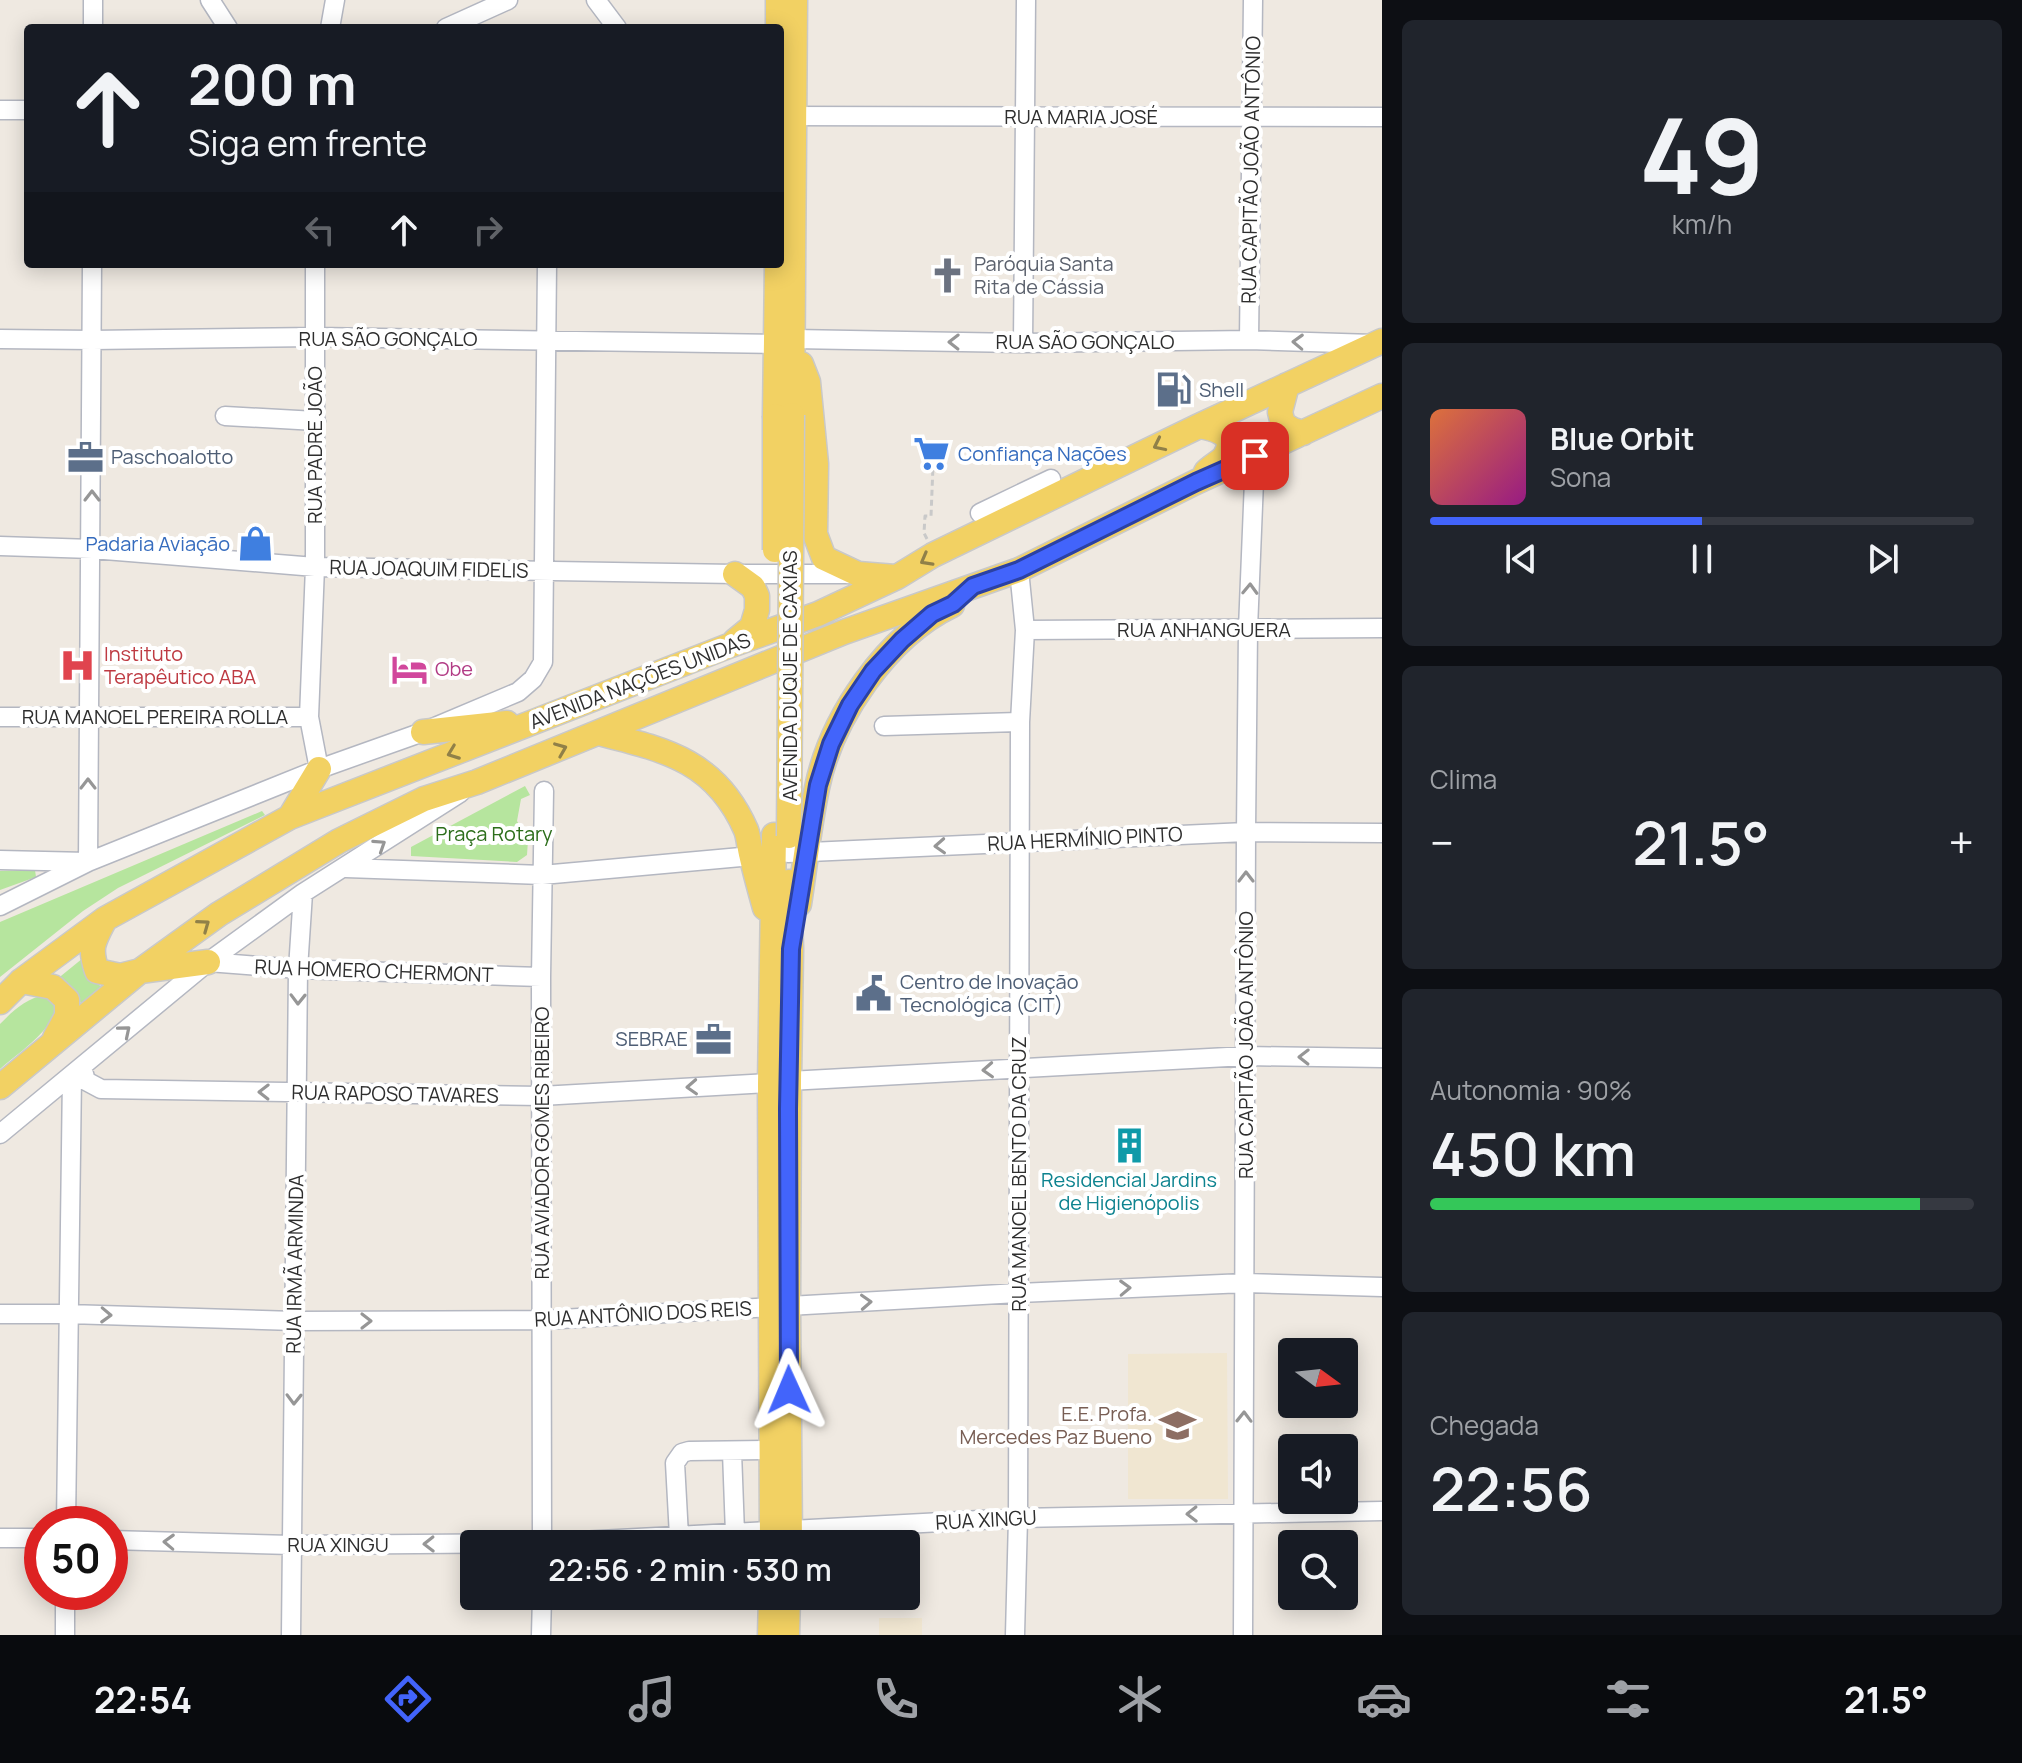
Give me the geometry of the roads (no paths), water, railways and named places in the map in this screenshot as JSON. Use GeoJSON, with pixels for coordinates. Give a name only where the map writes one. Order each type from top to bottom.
{"type":"FeatureCollection","features":[{"type":"Feature","properties":{"kind":"main road"},"geometry":{"type":"LineString","coordinates":[[778,0],[778,24]]}},
{"type":"Feature","properties":{"kind":"main road","name":"AVENIDA DUQUE DE CAXIAS"},"geometry":{"type":"LineString","coordinates":[[781,1530],[779,1082],[782,944],[790,844],[784,416],[788,343],[788,116],[795,0]]}},
{"type":"Feature","properties":{"kind":"main road","name":"AVENIDA DUQUE DE CAXIAS"},"geometry":{"type":"LineString","coordinates":[[778,268],[788,343]]}},
{"type":"Feature","properties":{"kind":"main road"},"geometry":{"type":"LineString","coordinates":[[788,343],[808,382],[816,464],[815,534],[824,558],[858,574],[897,577]]}},
{"type":"Feature","properties":{"kind":"main road","name":"AVENIDA NAÇÕES UNIDAS"},"geometry":{"type":"LineString","coordinates":[[0,1002],[21,981],[105,919],[290,817],[818,614],[897,577],[933,555],[981,516],[1199,426],[1379,343]]}},
{"type":"Feature","properties":{"kind":"main road"},"geometry":{"type":"LineString","coordinates":[[1287,385],[1280,412],[1283,424],[1303,433]]}},
{"type":"Feature","properties":{"kind":"main road","name":"AVENIDA NAÇÕES UNIDAS"},"geometry":{"type":"LineString","coordinates":[[0,1087],[140,971],[219,914],[339,841],[424,799],[477,782],[844,632],[1019,570],[1196,482],[1382,396]]}},
{"type":"Feature","properties":{"kind":"main road"},"geometry":{"type":"LineString","coordinates":[[1196,482],[1226,455],[1228,444],[1224,434],[1214,428],[1199,426]]}},
{"type":"Feature","properties":{"kind":"main road"},"geometry":{"type":"LineString","coordinates":[[731,645],[752,627],[757,610],[753,587],[735,574]]}},
{"type":"Feature","properties":{"kind":"main road"},"geometry":{"type":"LineString","coordinates":[[782,944],[790,844],[850,705],[873,671],[902,640],[932,614],[953,604],[973,586]]}},
{"type":"Feature","properties":{"kind":"main road"},"geometry":{"type":"LineString","coordinates":[[423,732],[541,720]]}},
{"type":"Feature","properties":{"kind":"main road"},"geometry":{"type":"LineString","coordinates":[[599,733],[679,756],[707,775],[727,796],[747,832],[782,944]]}},
{"type":"Feature","properties":{"kind":"main road"},"geometry":{"type":"LineString","coordinates":[[290,817],[319,769]]}},
{"type":"Feature","properties":{"kind":"main road"},"geometry":{"type":"LineString","coordinates":[[105,919],[92,945],[97,971],[120,976],[208,962]]}},
{"type":"Feature","properties":{"kind":"main road"},"geometry":{"type":"LineString","coordinates":[[21,981],[53,987],[67,1000],[67,1016],[52,1044]]}},
{"type":"Feature","properties":{"kind":"main road","name":"AVENIDA DUQUE DE CAXIAS"},"geometry":{"type":"LineString","coordinates":[[779,1306],[772,1450],[780,1530]]}},
{"type":"Feature","properties":{"kind":"main road"},"geometry":{"type":"LineString","coordinates":[[770,1635],[771,1610]]}},
{"type":"Feature","properties":{"kind":"main road"},"geometry":{"type":"LineString","coordinates":[[787,1635],[788,1610]]}},
{"type":"Feature","properties":{"kind":"street"},"geometry":{"type":"LineString","coordinates":[[93,0],[93,24]]}},
{"type":"Feature","properties":{"kind":"street"},"geometry":{"type":"LineString","coordinates":[[210,0],[225,24]]}},
{"type":"Feature","properties":{"kind":"street"},"geometry":{"type":"LineString","coordinates":[[331,24],[335,0]]}},
{"type":"Feature","properties":{"kind":"street"},"geometry":{"type":"LineString","coordinates":[[455,24],[508,0]]}},
{"type":"Feature","properties":{"kind":"street"},"geometry":{"type":"LineString","coordinates":[[596,0],[614,24]]}},
{"type":"Feature","properties":{"kind":"street"},"geometry":{"type":"LineString","coordinates":[[1023,343],[1026,0]]}},
{"type":"Feature","properties":{"kind":"street","name":"RUA CAPITÃO JOÃO ANTÔNIO"},"geometry":{"type":"LineString","coordinates":[[1249,340],[1253,0]]}},
{"type":"Feature","properties":{"kind":"street"},"geometry":{"type":"LineString","coordinates":[[0,110],[24,110]]}},
{"type":"Feature","properties":{"kind":"street","name":"RUA MARIA JOSÉ"},"geometry":{"type":"LineString","coordinates":[[788,116],[1382,117]]}},
{"type":"Feature","properties":{"kind":"street"},"geometry":{"type":"LineString","coordinates":[[0,860],[88,862],[92,268]]}},
{"type":"Feature","properties":{"kind":"street","name":"RUA PADRE JOÃO"},"geometry":{"type":"LineString","coordinates":[[315,268],[315,567],[309,717],[319,769]]}},
{"type":"Feature","properties":{"kind":"street"},"geometry":{"type":"LineString","coordinates":[[545,571],[547,268]]}},
{"type":"Feature","properties":{"kind":"street","name":"RUA SÃO GONÇALO"},"geometry":{"type":"LineString","coordinates":[[0,339],[315,337],[788,343],[1249,340],[1379,343]]}},
{"type":"Feature","properties":{"kind":"street"},"geometry":{"type":"LineString","coordinates":[[225,416],[316,421]]}},
{"type":"Feature","properties":{"kind":"street","name":"RUA CAPITÃO JOÃO ANTÔNIO"},"geometry":{"type":"LineString","coordinates":[[1243,1635],[1248,629],[1255,456]]}},
{"type":"Feature","properties":{"kind":"street"},"geometry":{"type":"LineString","coordinates":[[981,516],[1051,479]]}},
{"type":"Feature","properties":{"kind":"street","name":"RUA JOAQUIM FIDELIS"},"geometry":{"type":"LineString","coordinates":[[0,546],[92,549],[315,567],[858,574]]}},
{"type":"Feature","properties":{"kind":"street","name":"RUA MANOEL BENTO DA CRUZ"},"geometry":{"type":"LineString","coordinates":[[1015,1635],[1020,722],[1025,630],[1019,570]]}},
{"type":"Feature","properties":{"kind":"street","name":"AVENIDA NAÇÕES UNIDAS"},"geometry":{"type":"LineString","coordinates":[[0,906],[88,862],[518,692],[533,679],[543,662],[545,571]]}},
{"type":"Feature","properties":{"kind":"street","name":"RUA ANHANGUERA"},"geometry":{"type":"LineString","coordinates":[[1025,630],[1382,628]]}},
{"type":"Feature","properties":{"kind":"street","name":"RUA MANOEL PEREIRA ROLLA"},"geometry":{"type":"LineString","coordinates":[[0,717],[309,717]]}},
{"type":"Feature","properties":{"kind":"street"},"geometry":{"type":"LineString","coordinates":[[884,726],[1020,722]]}},
{"type":"Feature","properties":{"kind":"street","name":"AVENIDA NAÇÕES UNIDAS"},"geometry":{"type":"LineString","coordinates":[[0,1134],[208,962],[303,893],[477,782]]}},
{"type":"Feature","properties":{"kind":"street","name":"RUA AVIADOR GOMES RIBEIRO"},"geometry":{"type":"LineString","coordinates":[[542,1530],[541,977],[544,791]]}},
{"type":"Feature","properties":{"kind":"street","name":"RUA HERMÍNIO PINTO"},"geometry":{"type":"LineString","coordinates":[[790,844],[1020,841],[1246,832],[1382,833]]}},
{"type":"Feature","properties":{"kind":"street"},"geometry":{"type":"LineString","coordinates":[[346,868],[542,875],[752,856]]}},
{"type":"Feature","properties":{"kind":"street","name":"RUA IRMÃ ARMINDA"},"geometry":{"type":"LineString","coordinates":[[291,1635],[298,969],[303,893]]}},
{"type":"Feature","properties":{"kind":"street","name":"RUA HOMERO CHERMONT"},"geometry":{"type":"LineString","coordinates":[[208,962],[298,969],[541,977]]}},
{"type":"Feature","properties":{"kind":"street","name":"RUA RAPOSO TAVARES"},"geometry":{"type":"LineString","coordinates":[[77,1071],[86,1081],[101,1089],[541,1096],[1246,1056],[1382,1058]]}},
{"type":"Feature","properties":{"kind":"street"},"geometry":{"type":"LineString","coordinates":[[66,1506],[68,1314],[77,1071]]}},
{"type":"Feature","properties":{"kind":"street","name":"RUA ANTÔNIO DOS REIS"},"geometry":{"type":"LineString","coordinates":[[0,1314],[295,1321],[543,1320],[1245,1283],[1382,1287]]}},
{"type":"Feature","properties":{"kind":"street"},"geometry":{"type":"LineString","coordinates":[[679,1530],[675,1463],[682,1453],[772,1450]]}},
{"type":"Feature","properties":{"kind":"street"},"geometry":{"type":"LineString","coordinates":[[732,1452],[735,1530]]}},
{"type":"Feature","properties":{"kind":"street","name":"RUA XINGU"},"geometry":{"type":"LineString","coordinates":[[868,1530],[1018,1518],[1382,1511]]}},
{"type":"Feature","properties":{"kind":"street"},"geometry":{"type":"LineString","coordinates":[[0,1538],[24,1538]]}},
{"type":"Feature","properties":{"kind":"street","name":"RUA XINGU"},"geometry":{"type":"LineString","coordinates":[[128,1540],[291,1545],[460,1544]]}},
{"type":"Feature","properties":{"kind":"street"},"geometry":{"type":"LineString","coordinates":[[65,1610],[65,1635]]}},
{"type":"Feature","properties":{"kind":"street"},"geometry":{"type":"LineString","coordinates":[[541,1635],[542,1610]]}},
{"type":"Feature","properties":{"kind":"place","name":"Paróquia Santa Rita de Cássia"},"geometry":{"type":"Point","coordinates":[948,275]}},
{"type":"Feature","properties":{"kind":"place","name":"Shell"},"geometry":{"type":"Point","coordinates":[1173,390]}},
{"type":"Feature","properties":{"kind":"place","name":"Confiança Nações"},"geometry":{"type":"Point","coordinates":[932,454]}},
{"type":"Feature","properties":{"kind":"place","name":"Paschoalotto"},"geometry":{"type":"Point","coordinates":[85,457]}},
{"type":"Feature","properties":{"kind":"place","name":"Padaria Aviação"},"geometry":{"type":"Point","coordinates":[256,544]}},
{"type":"Feature","properties":{"kind":"place","name":"Instituto Terapêutico ABA"},"geometry":{"type":"Point","coordinates":[78,666]}},
{"type":"Feature","properties":{"kind":"place","name":"Obe"},"geometry":{"type":"Point","coordinates":[409,669]}},
{"type":"Feature","properties":{"kind":"place","name":"Centro de Inovação Tecnológica (CIT)"},"geometry":{"type":"Point","coordinates":[874,993]}},
{"type":"Feature","properties":{"kind":"place","name":"SEBRAE"},"geometry":{"type":"Point","coordinates":[714,1039]}},
{"type":"Feature","properties":{"kind":"place","name":"Residencial Jardins de Higienópolis"},"geometry":{"type":"Point","coordinates":[1129,1145]}},
{"type":"Feature","properties":{"kind":"place","name":"E.E. Profa. Mercedes Paz Bueno"},"geometry":{"type":"Point","coordinates":[1178,1426]}},
{"type":"Feature","properties":{"kind":"park label","name":"Praça Rotary"},"geometry":{"type":"Point","coordinates":[494,834]}}]}
